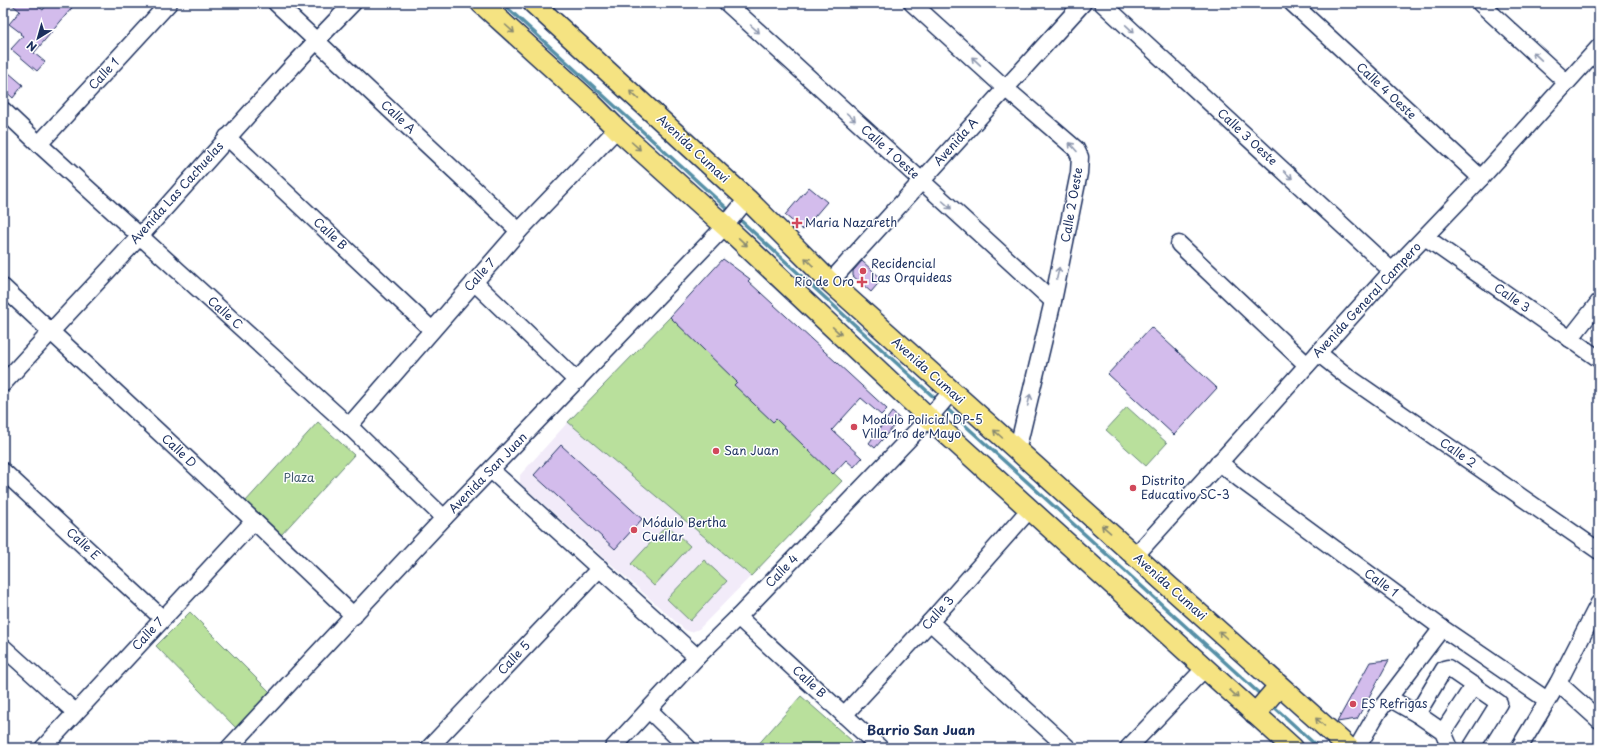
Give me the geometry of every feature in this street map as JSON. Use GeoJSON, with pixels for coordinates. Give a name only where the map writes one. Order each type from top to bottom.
{"type":"FeatureCollection","features":[{"type":"Feature","properties":{"kind":"main road","name":"Avenida Cumavi"},"geometry":{"type":"LineString","coordinates":[[481,3],[589,101],[617,129],[940,405],[1017,451],[1136,555],[1276,689],[1349,748]]}},
{"type":"Feature","properties":{"kind":"main road","name":"Avenida Cumavi"},"geometry":{"type":"LineString","coordinates":[[533,3],[830,282],[940,405],[1030,509],[1257,711],[1293,748]]}},
{"type":"Feature","properties":{"kind":"main road"},"geometry":{"type":"LineString","coordinates":[[1257,711],[1276,689]]}},
{"type":"Feature","properties":{"kind":"street","name":"Calle 1"},"geometry":{"type":"LineString","coordinates":[[39,144],[170,3]]}},
{"type":"Feature","properties":{"kind":"street","name":"Calle A"},"geometry":{"type":"LineString","coordinates":[[276,3],[520,231]]}},
{"type":"Feature","properties":{"kind":"street","name":"Avenida Las Cachuelas"},"geometry":{"type":"LineString","coordinates":[[3,384],[316,40],[353,3]]}},
{"type":"Feature","properties":{"kind":"street","name":"Calle 1 Oeste"},"geometry":{"type":"LineString","coordinates":[[727,3],[1053,300]]}},
{"type":"Feature","properties":{"kind":"street","name":"Calle 2 Oeste"},"geometry":{"type":"LineString","coordinates":[[912,3],[1005,88],[1076,149],[1080,158],[1079,173],[1053,300],[1017,451]]}},
{"type":"Feature","properties":{"kind":"street","name":"Avenida A"},"geometry":{"type":"LineString","coordinates":[[830,282],[1083,3]]}},
{"type":"Feature","properties":{"kind":"street","name":"Calle 3 Oeste"},"geometry":{"type":"LineString","coordinates":[[1102,3],[1392,272]]}},
{"type":"Feature","properties":{"kind":"street","name":"Calle 4 Oeste"},"geometry":{"type":"LineString","coordinates":[[1292,3],[1481,178]]}},
{"type":"Feature","properties":{"kind":"street"},"geometry":{"type":"LineString","coordinates":[[1480,3],[1566,82]]}},
{"type":"Feature","properties":{"kind":"street","name":"Avenida General Campero"},"geometry":{"type":"LineString","coordinates":[[1136,555],[1218,462],[1392,272],[1481,178],[1566,82],[1597,52]]}},
{"type":"Feature","properties":{"kind":"street","name":"Calle C"},"geometry":{"type":"LineString","coordinates":[[3,110],[349,426],[444,518]]}},
{"type":"Feature","properties":{"kind":"street","name":"Calle 7"},"geometry":{"type":"LineString","coordinates":[[349,426],[520,231],[617,129]]}},
{"type":"Feature","properties":{"kind":"street","name":"Calle B"},"geometry":{"type":"LineString","coordinates":[[227,137],[432,330]]}},
{"type":"Feature","properties":{"kind":"street","name":"Avenida San Juan"},"geometry":{"type":"LineString","coordinates":[[229,748],[444,518],[728,223],[745,202]]}},
{"type":"Feature","properties":{"kind":"street","name":"Calle 3"},"geometry":{"type":"LineString","coordinates":[[1425,237],[1599,359]]}},
{"type":"Feature","properties":{"kind":"street"},"geometry":{"type":"LineString","coordinates":[[1179,244],[1307,365]]}},
{"type":"Feature","properties":{"kind":"street"},"geometry":{"type":"LineString","coordinates":[[474,282],[577,380]]}},
{"type":"Feature","properties":{"kind":"street","name":"Calle D"},"geometry":{"type":"LineString","coordinates":[[3,287],[354,616]]}},
{"type":"Feature","properties":{"kind":"street"},"geometry":{"type":"LineString","coordinates":[[1570,339],[1599,302]]}},
{"type":"Feature","properties":{"kind":"street","name":"Calle 2"},"geometry":{"type":"LineString","coordinates":[[1318,353],[1347,376],[1599,551]]}},
{"type":"Feature","properties":{"kind":"street","name":"Calle 4"},"geometry":{"type":"LineString","coordinates":[[613,748],[697,657],[738,617],[940,405]]}},
{"type":"Feature","properties":{"kind":"street","name":"Calle 1"},"geometry":{"type":"LineString","coordinates":[[1218,462],[1442,628],[1547,700]]}},
{"type":"Feature","properties":{"kind":"street","name":"Calle E"},"geometry":{"type":"LineString","coordinates":[[3,470],[162,618]]}},
{"type":"Feature","properties":{"kind":"street"},"geometry":{"type":"LineString","coordinates":[[491,470],[697,657]]}},
{"type":"Feature","properties":{"kind":"street","name":"Calle 3"},"geometry":{"type":"LineString","coordinates":[[844,715],[930,622],[1030,509]]}},
{"type":"Feature","properties":{"kind":"street","name":"Calle 7"},"geometry":{"type":"LineString","coordinates":[[42,748],[254,521]]}},
{"type":"Feature","properties":{"kind":"street","name":"Calle 5"},"geometry":{"type":"LineString","coordinates":[[429,748],[600,568]]}},
{"type":"Feature","properties":{"kind":"street"},"geometry":{"type":"LineString","coordinates":[[1519,748],[1558,683],[1599,603]]}},
{"type":"Feature","properties":{"kind":"street","name":"Calle B"},"geometry":{"type":"LineString","coordinates":[[738,617],[880,748]]}},
{"type":"Feature","properties":{"kind":"street"},"geometry":{"type":"LineString","coordinates":[[930,622],[1068,748]]}},
{"type":"Feature","properties":{"kind":"street"},"geometry":{"type":"LineString","coordinates":[[1357,748],[1378,712],[1442,628]]}},
{"type":"Feature","properties":{"kind":"street"},"geometry":{"type":"LineString","coordinates":[[3,647],[75,712]]}},
{"type":"Feature","properties":{"kind":"street"},"geometry":{"type":"LineString","coordinates":[[1128,748],[1206,667]]}},
{"type":"Feature","properties":{"kind":"street"},"geometry":{"type":"LineString","coordinates":[[1417,714],[1444,669],[1446,668],[1474,685],[1499,703],[1471,748]]}},
{"type":"Feature","properties":{"kind":"street"},"geometry":{"type":"LineString","coordinates":[[1558,683],[1599,720]]}},
{"type":"Feature","properties":{"kind":"street"},"geometry":{"type":"LineString","coordinates":[[1444,732],[1474,685]]}},
{"type":"Feature","properties":{"kind":"street"},"geometry":{"type":"LineString","coordinates":[[1389,698],[1444,732],[1450,748]]}},
{"type":"Feature","properties":{"kind":"street"},"geometry":{"type":"LineString","coordinates":[[649,710],[688,748]]}},
{"type":"Feature","properties":{"kind":"shaded area","name":"Módulo Bertha Cuellar"},"geometry":{"type":"Polygon","coordinates":[[[568,422],[751,576],[699,629],[691,632],[685,630],[520,483],[520,475],[568,422]]]}},
{"type":"Feature","properties":{"kind":"green space","name":"San Juan"},"geometry":{"type":"Polygon","coordinates":[[[670,317],[842,481],[751,576],[568,422],[670,317]]]}},
{"type":"Feature","properties":{"kind":"green space"},"geometry":{"type":"Polygon","coordinates":[[[1127,407],[1167,443],[1146,466],[1106,430],[1127,407]]]}},
{"type":"Feature","properties":{"kind":"green space","name":"Plaza"},"geometry":{"type":"Polygon","coordinates":[[[318,422],[354,455],[281,535],[245,502],[318,422]]]}},
{"type":"Feature","properties":{"kind":"green space"},"geometry":{"type":"Polygon","coordinates":[[[667,525],[690,546],[654,586],[631,564],[667,525]]]}},
{"type":"Feature","properties":{"kind":"green space"},"geometry":{"type":"Polygon","coordinates":[[[704,560],[727,581],[690,621],[667,599],[704,560]]]}},
{"type":"Feature","properties":{"kind":"green space"},"geometry":{"type":"Polygon","coordinates":[[[190,612],[271,693],[236,728],[156,646],[190,612]]]}},
{"type":"Feature","properties":{"kind":"green space"},"geometry":{"type":"Polygon","coordinates":[[[801,696],[852,741],[846,748],[755,748],[801,696]]]}},
{"type":"Feature","properties":{"kind":"building"},"geometry":{"type":"Polygon","coordinates":[[[10,3],[34,3],[43,10],[48,3],[76,3],[34,53],[45,62],[37,71],[11,49],[23,36],[9,24],[20,11],[10,3]]]}},
{"type":"Feature","properties":{"kind":"building"},"geometry":{"type":"Polygon","coordinates":[[[9,73],[23,85],[13,98],[3,89],[3,81],[9,73]]]}},
{"type":"Feature","properties":{"kind":"building"},"geometry":{"type":"Polygon","coordinates":[[[809,187],[827,202],[803,230],[785,215],[809,187]]]}},
{"type":"Feature","properties":{"kind":"building","name":"San Juan"},"geometry":{"type":"Polygon","coordinates":[[[723,259],[750,279],[748,281],[887,409],[881,415],[861,398],[832,430],[862,458],[854,467],[846,460],[833,474],[776,419],[773,422],[734,385],[737,382],[670,317],[723,259]]]}},
{"type":"Feature","properties":{"kind":"building","name":"Recidencial Las Orquideas"},"geometry":{"type":"Polygon","coordinates":[[[862,261],[882,279],[871,292],[853,276],[853,271],[862,261]]]}},
{"type":"Feature","properties":{"kind":"building"},"geometry":{"type":"Polygon","coordinates":[[[1151,327],[1217,388],[1174,435],[1108,374],[1151,327]]]}},
{"type":"Feature","properties":{"kind":"building"},"geometry":{"type":"Polygon","coordinates":[[[892,412],[900,419],[875,448],[869,443],[892,412]]]}},
{"type":"Feature","properties":{"kind":"building"},"geometry":{"type":"Polygon","coordinates":[[[561,445],[642,519],[615,549],[534,475],[561,445]]]}},
{"type":"Feature","properties":{"kind":"building"},"geometry":{"type":"Polygon","coordinates":[[[1389,660],[1357,719],[1337,722],[1370,662],[1389,660]]]}},
{"type":"Feature","properties":{"kind":"waterway"},"geometry":{"type":"LineString","coordinates":[[502,3],[731,212]]}},
{"type":"Feature","properties":{"kind":"waterway"},"geometry":{"type":"LineString","coordinates":[[738,218],[938,401]]}},
{"type":"Feature","properties":{"kind":"waterway"},"geometry":{"type":"LineString","coordinates":[[944,406],[1262,696]]}},
{"type":"Feature","properties":{"kind":"waterway"},"geometry":{"type":"LineString","coordinates":[[1271,704],[1319,748]]}},
{"type":"Feature","properties":{"kind":"place","name":"Maria Nazareth"},"geometry":{"type":"Point","coordinates":[797,223]}},
{"type":"Feature","properties":{"kind":"place","name":"Recidencial Las Orquideas"},"geometry":{"type":"Point","coordinates":[863,271]}},
{"type":"Feature","properties":{"kind":"place","name":"Rio de Oro"},"geometry":{"type":"Point","coordinates":[862,282]}},
{"type":"Feature","properties":{"kind":"place","name":"Modulo Policial DP-5 Villa 1ro de Mayo"},"geometry":{"type":"Point","coordinates":[854,427]}},
{"type":"Feature","properties":{"kind":"place","name":"San Juan"},"geometry":{"type":"Point","coordinates":[716,451]}},
{"type":"Feature","properties":{"kind":"place","name":"Distrito Educativo SC-3"},"geometry":{"type":"Point","coordinates":[1133,488]}},
{"type":"Feature","properties":{"kind":"place","name":"Módulo Bertha Cuellar"},"geometry":{"type":"Point","coordinates":[634,530]}},
{"type":"Feature","properties":{"kind":"place","name":"ES Refrigas"},"geometry":{"type":"Point","coordinates":[1353,704]}},
{"type":"Feature","properties":{"kind":"district","name":"Barrio San Juan"},"geometry":{"type":"Point","coordinates":[921,730]}}]}
